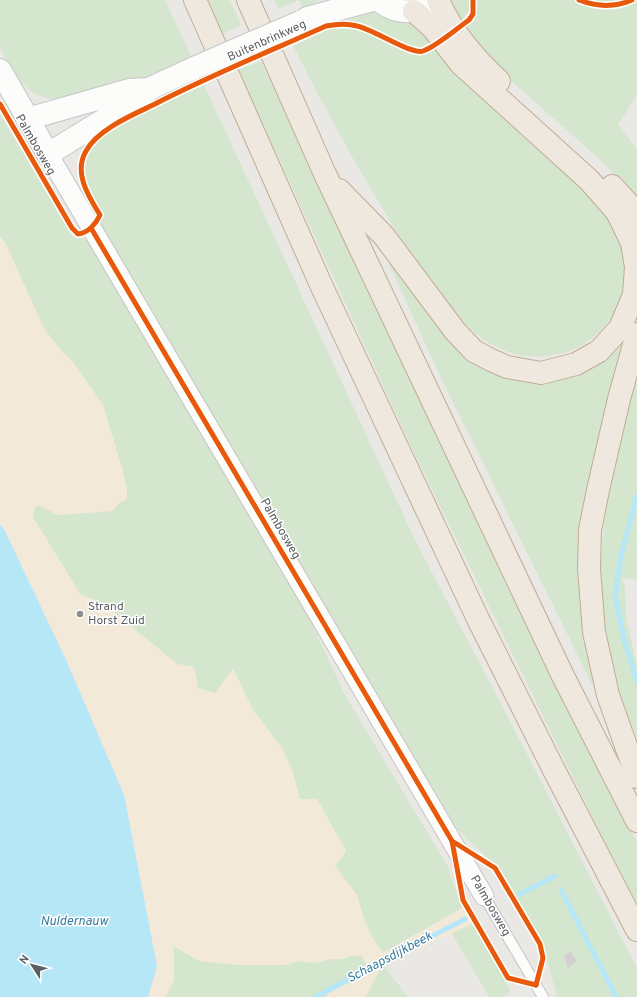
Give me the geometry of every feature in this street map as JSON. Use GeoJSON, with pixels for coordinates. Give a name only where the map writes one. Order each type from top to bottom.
{"type":"FeatureCollection","features":[{"type":"Feature","properties":{"kind":"highway"},"geometry":{"type":"LineString","coordinates":[[194,0],[322,287],[478,619],[637,930]]}},
{"type":"Feature","properties":{"kind":"highway"},"geometry":{"type":"LineString","coordinates":[[248,0],[325,174],[562,674],[637,821]]}},
{"type":"Feature","properties":{"kind":"highway"},"geometry":{"type":"LineString","coordinates":[[438,0],[461,38],[489,72],[615,189],[634,210],[637,218]]}},
{"type":"Feature","properties":{"kind":"highway"},"geometry":{"type":"LineString","coordinates":[[325,174],[384,236],[455,331],[474,351],[507,367],[541,373],[576,364],[599,351],[620,328],[634,295],[636,267],[632,243],[617,212],[589,180],[461,64],[432,27],[414,11]]}},
{"type":"Feature","properties":{"kind":"highway"},"geometry":{"type":"LineString","coordinates":[[637,334],[619,399],[598,490],[590,530],[589,569],[594,632],[608,696],[637,778]]}},
{"type":"Feature","properties":{"kind":"street","name":"Buitenbrinkweg"},"geometry":{"type":"LineString","coordinates":[[304,20],[334,0]]}},
{"type":"Feature","properties":{"kind":"street","name":"Buitenbrinkweg"},"geometry":{"type":"LineString","coordinates":[[48,154],[135,101],[151,88],[304,20],[372,0]]}},
{"type":"Feature","properties":{"kind":"street"},"geometry":{"type":"LineString","coordinates":[[378,0],[388,8],[400,12],[414,11],[427,6],[433,0]]}},
{"type":"Feature","properties":{"kind":"street","name":"Palmbosweg"},"geometry":{"type":"LineString","coordinates":[[0,70],[27,119],[484,896]]}},
{"type":"Feature","properties":{"kind":"street","name":"Buitenbrinkweg"},"geometry":{"type":"LineString","coordinates":[[27,119],[129,90],[151,88]]}},
{"type":"Feature","properties":{"kind":"lane","name":"Palmbosweg"},"geometry":{"type":"LineString","coordinates":[[484,896],[542,995]]}},
{"type":"Feature","properties":{"kind":"lane"},"geometry":{"type":"LineString","coordinates":[[531,997],[542,995]]}},
{"type":"Feature","properties":{"kind":"green space"},"geometry":{"type":"Polygon","coordinates":[[[0,0],[165,0],[191,56],[136,80],[91,95],[70,98],[50,98],[35,94],[28,89],[13,71],[1,49],[0,0]]]}},
{"type":"Feature","properties":{"kind":"green space"},"geometry":{"type":"Polygon","coordinates":[[[207,0],[230,0],[241,25],[222,34],[207,0]]]}},
{"type":"Feature","properties":{"kind":"green space"},"geometry":{"type":"Polygon","coordinates":[[[274,0],[299,0],[278,9],[274,0]]]}},
{"type":"Feature","properties":{"kind":"green space"},"geometry":{"type":"Polygon","coordinates":[[[299,0],[319,0],[303,9],[299,0]]]}},
{"type":"Feature","properties":{"kind":"green space"},"geometry":{"type":"Polygon","coordinates":[[[447,0],[469,0],[469,11],[458,23],[447,0]]]}},
{"type":"Feature","properties":{"kind":"green space"},"geometry":{"type":"Polygon","coordinates":[[[476,0],[637,0],[637,95],[618,125],[637,149],[637,204],[607,166],[499,70],[463,30],[475,18],[476,0]]]}},
{"type":"Feature","properties":{"kind":"green space"},"geometry":{"type":"Polygon","coordinates":[[[368,8],[417,24],[425,29],[434,39],[422,47],[413,47],[366,24],[344,19],[324,23],[306,32],[305,30],[354,10],[368,8]]]}},
{"type":"Feature","properties":{"kind":"green space"},"geometry":{"type":"Polygon","coordinates":[[[344,27],[365,31],[411,55],[423,54],[439,46],[611,215],[616,224],[626,258],[623,290],[613,315],[597,335],[576,348],[551,356],[525,356],[499,348],[474,332],[446,303],[413,257],[361,173],[293,46],[326,30],[344,27]]]}},
{"type":"Feature","properties":{"kind":"green space"},"geometry":{"type":"Polygon","coordinates":[[[261,61],[441,443],[637,842],[637,904],[611,855],[416,457],[238,70],[261,61]]]}},
{"type":"Feature","properties":{"kind":"green space"},"geometry":{"type":"Polygon","coordinates":[[[204,85],[416,542],[637,968],[637,997],[557,997],[542,942],[499,869],[457,829],[437,797],[99,224],[102,215],[90,193],[85,179],[86,164],[91,149],[99,140],[126,121],[204,85]]]}},
{"type":"Feature","properties":{"kind":"green space"},"geometry":{"type":"Polygon","coordinates":[[[0,114],[73,237],[89,239],[169,379],[301,600],[345,695],[448,867],[452,881],[464,907],[383,953],[373,939],[365,922],[357,895],[335,866],[346,851],[317,799],[300,800],[292,770],[283,750],[253,710],[233,669],[215,693],[198,688],[194,667],[177,664],[104,604],[80,594],[33,517],[34,509],[39,505],[58,515],[112,511],[119,503],[73,362],[58,347],[43,327],[6,244],[0,237],[0,114]]]}},
{"type":"Feature","properties":{"kind":"green space"},"geometry":{"type":"Polygon","coordinates":[[[372,227],[451,337],[548,377],[634,321],[587,500],[612,725],[440,376],[372,227]]]}},
{"type":"Feature","properties":{"kind":"green space"},"geometry":{"type":"Polygon","coordinates":[[[637,378],[637,580],[622,578],[625,587],[626,617],[637,665],[637,739],[607,651],[602,609],[601,575],[602,542],[612,477],[637,378]]]}},
{"type":"Feature","properties":{"kind":"green space"},"geometry":{"type":"Polygon","coordinates":[[[474,923],[511,991],[502,997],[489,997],[451,932],[474,923]]]}},
{"type":"Feature","properties":{"kind":"green space"},"geometry":{"type":"Polygon","coordinates":[[[174,946],[199,961],[285,965],[299,961],[314,963],[332,959],[343,959],[350,956],[362,956],[371,972],[328,994],[326,997],[165,997],[174,980],[174,946]]]}},
{"type":"Feature","properties":{"kind":"green space"},"geometry":{"type":"Polygon","coordinates":[[[383,965],[408,997],[365,997],[383,965]]]}},
{"type":"Feature","properties":{"kind":"sand","name":"Strand Horst Zuid"},"geometry":{"type":"Polygon","coordinates":[[[0,237],[6,244],[43,327],[58,347],[73,362],[103,405],[127,489],[127,499],[119,503],[112,511],[58,515],[39,505],[34,509],[33,517],[80,594],[104,604],[177,664],[194,667],[198,689],[215,693],[233,669],[253,710],[283,750],[292,770],[300,799],[317,799],[346,851],[335,866],[357,895],[365,922],[373,939],[383,953],[464,907],[474,923],[383,965],[365,997],[326,997],[327,994],[371,972],[362,956],[350,956],[343,959],[332,959],[314,963],[299,961],[285,965],[236,965],[199,961],[174,946],[174,980],[165,997],[148,997],[157,966],[124,795],[66,660],[4,529],[0,525],[0,237]]]}},
{"type":"Feature","properties":{"kind":"water","name":"Nuldernauw"},"geometry":{"type":"Polygon","coordinates":[[[0,525],[4,529],[66,660],[124,795],[157,966],[148,997],[0,997],[0,525]]]}},
{"type":"Feature","properties":{"kind":"building"},"geometry":{"type":"Polygon","coordinates":[[[571,952],[577,961],[568,968],[564,956],[571,952]]]}},
{"type":"Feature","properties":{"kind":"waterway","name":"Schaapsdijkbeek"},"geometry":{"type":"LineString","coordinates":[[637,496],[621,555],[615,597],[625,643],[637,681]]}},
{"type":"Feature","properties":{"kind":"waterway","name":"Schaapsdijkbeek"},"geometry":{"type":"LineString","coordinates":[[520,894],[555,876]]}},
{"type":"Feature","properties":{"kind":"waterway"},"geometry":{"type":"LineString","coordinates":[[561,890],[616,997]]}},
{"type":"Feature","properties":{"kind":"waterway","name":"Schaapsdijkbeek"},"geometry":{"type":"LineString","coordinates":[[315,997],[465,919]]}},
{"type":"Feature","properties":{"kind":"cycle path"},"geometry":{"type":"LineString","coordinates":[[0,104],[72,228],[78,234],[91,228],[100,215],[87,193],[84,184],[81,168],[82,159],[91,143],[98,136],[116,124],[135,113],[196,84],[326,26],[342,24],[357,26],[401,46],[417,51],[423,51],[440,41],[469,20],[473,14],[473,0]]}},
{"type":"Feature","properties":{"kind":"cycle path"},"geometry":{"type":"LineString","coordinates":[[579,0],[606,6],[625,3],[632,0]]}},
{"type":"Feature","properties":{"kind":"cycle path"},"geometry":{"type":"LineString","coordinates":[[91,228],[452,841],[463,900],[508,978],[536,985]]}},
{"type":"Feature","properties":{"kind":"cycle path"},"geometry":{"type":"LineString","coordinates":[[452,841],[495,868],[540,944],[543,958],[536,985]]}},
{"type":"Feature","properties":{"kind":"place","name":"Strand Horst Zuid"},"geometry":{"type":"Point","coordinates":[80,614]}}]}
